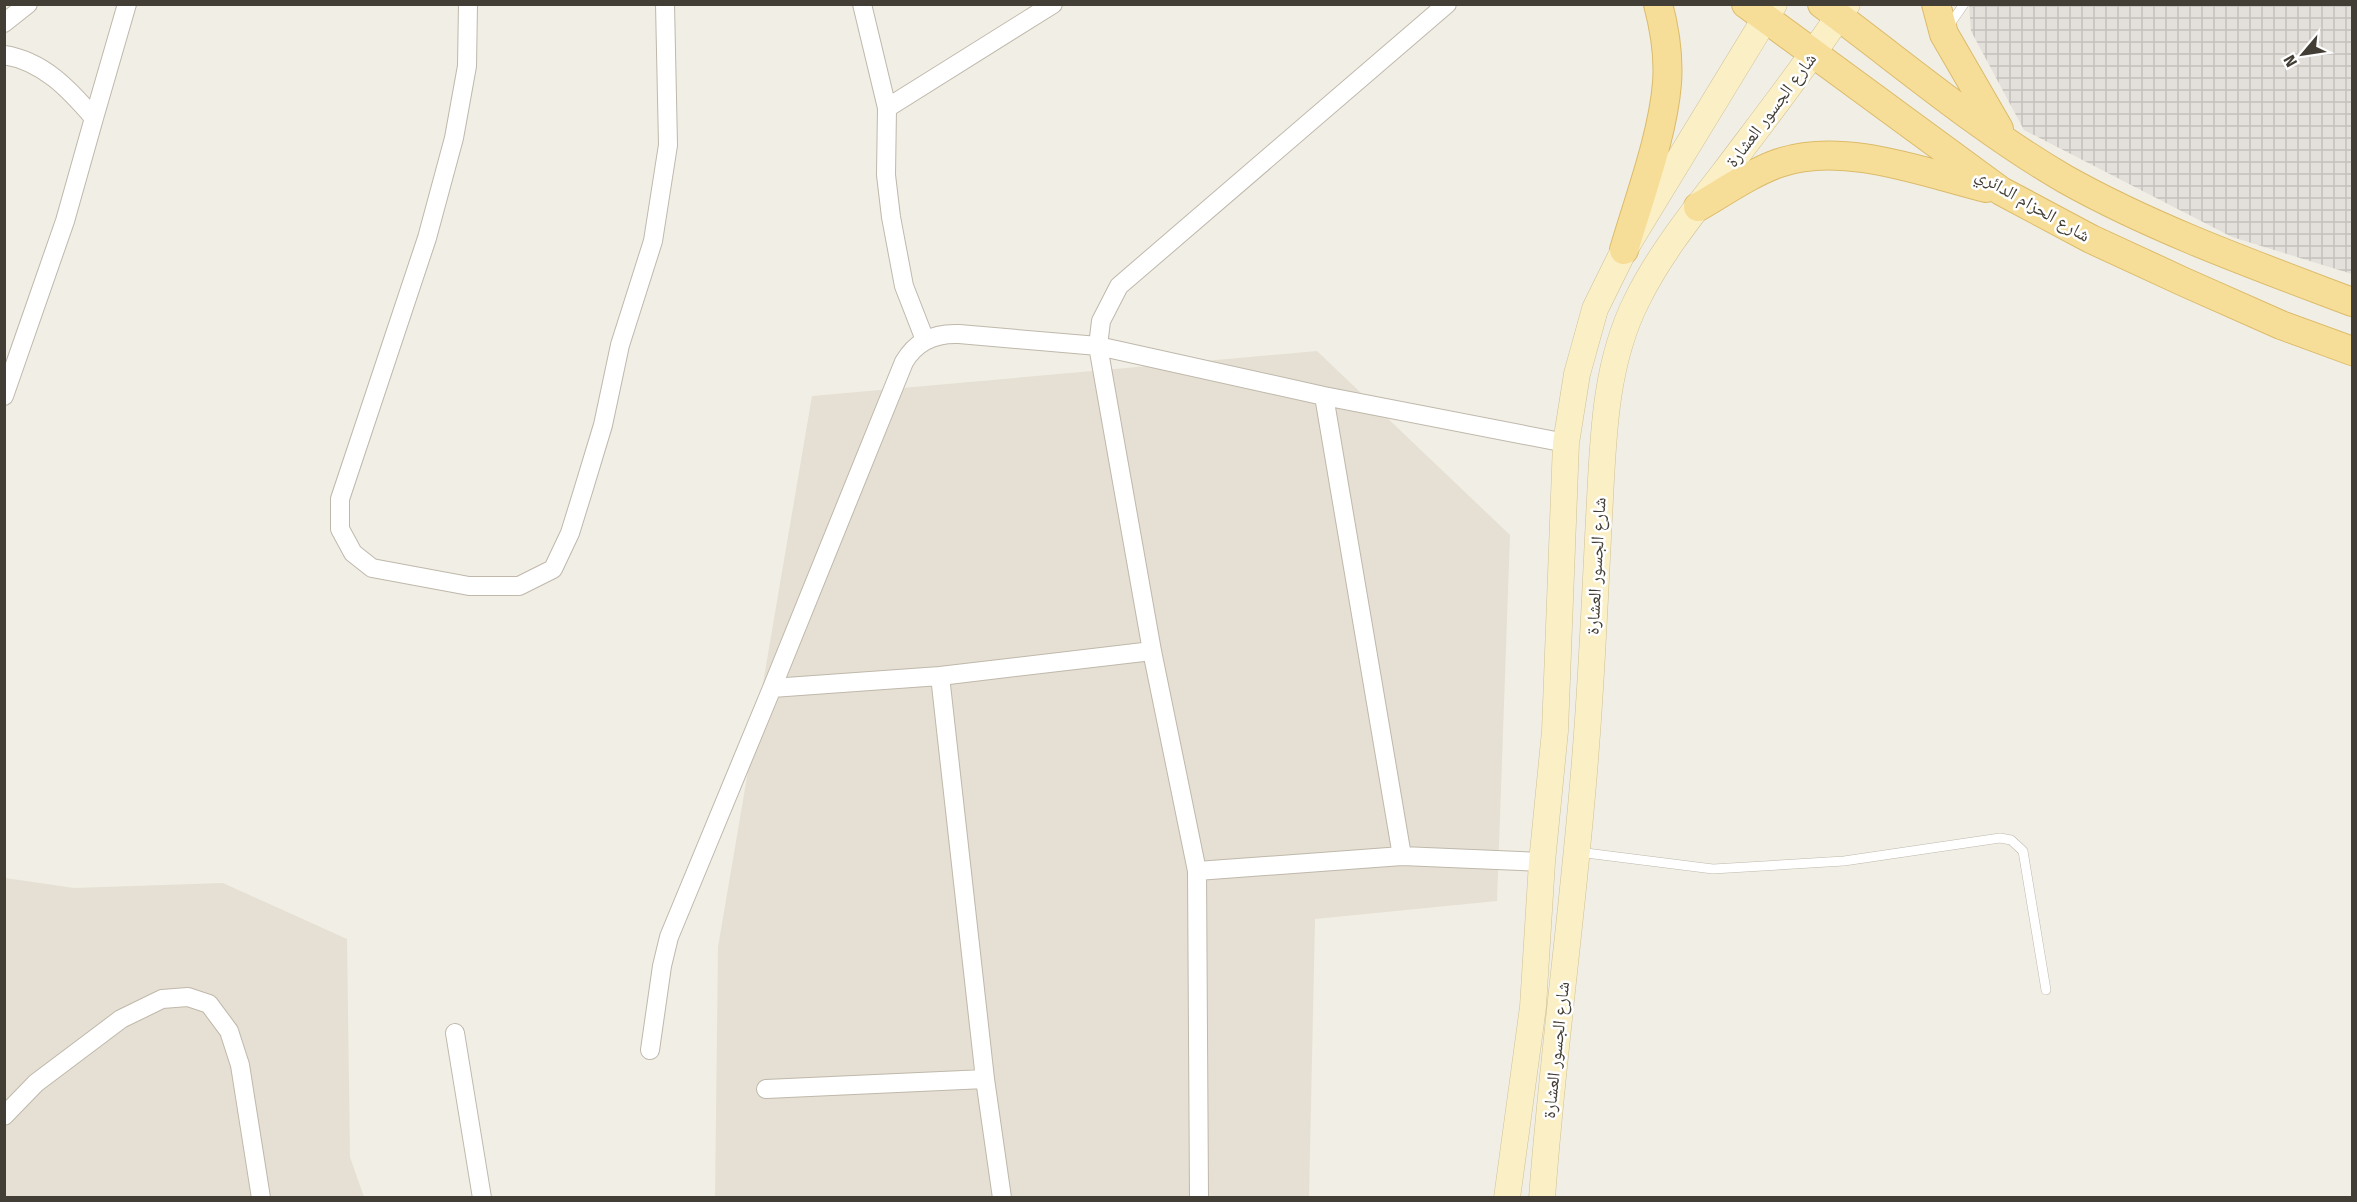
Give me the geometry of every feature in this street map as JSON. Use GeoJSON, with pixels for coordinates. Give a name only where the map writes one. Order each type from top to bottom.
{"type":"FeatureCollection","features":[{"type":"Feature","properties":{"kind":"main road"},"geometry":{"type":"LineString","coordinates":[[1624,250],[1660,121],[1667,84],[1667,53],[1658,4]]}},
{"type":"Feature","properties":{"kind":"main road"},"geometry":{"type":"LineString","coordinates":[[1935,4],[1944,34],[2007,142]]}},
{"type":"Feature","properties":{"kind":"main road"},"geometry":{"type":"LineString","coordinates":[[1836,9],[2007,142],[2066,179],[2120,207],[2234,257],[2352,302]]}},
{"type":"Feature","properties":{"kind":"main road","name":"شارع الجسور العشارة"},"geometry":{"type":"LineString","coordinates":[[1542,1197],[1578,852],[1603,450],[1608,399],[1619,345],[1636,301],[1660,260],[1813,56],[1836,9]]}},
{"type":"Feature","properties":{"kind":"main road","name":"شارع الجسور العشارة"},"geometry":{"type":"LineString","coordinates":[[1507,1197],[1533,1007],[1542,862],[1555,732],[1566,443],[1577,374],[1595,309],[1624,250],[1761,10]]}},
{"type":"Feature","properties":{"kind":"main road","name":"شارع الحزام الدائري"},"geometry":{"type":"LineString","coordinates":[[1761,10],[1813,56],[2001,191],[2091,239],[2184,282],[2281,325],[2352,351]]}},
{"type":"Feature","properties":{"kind":"main road"},"geometry":{"type":"LineString","coordinates":[[1698,207],[1777,164],[1803,156],[1859,157],[2001,191]]}},
{"type":"Feature","properties":{"kind":"street"},"geometry":{"type":"LineString","coordinates":[[4,23],[28,4]]}},
{"type":"Feature","properties":{"kind":"street"},"geometry":{"type":"LineString","coordinates":[[4,396],[65,221],[127,4]]}},
{"type":"Feature","properties":{"kind":"street"},"geometry":{"type":"LineString","coordinates":[[468,4],[467,66],[454,138],[427,238],[340,499],[340,529],[353,553],[372,568],[470,586],[519,586],[553,569],[570,533],[603,425],[620,345],[653,241],[668,145],[665,4]]}},
{"type":"Feature","properties":{"kind":"street"},"geometry":{"type":"LineString","coordinates":[[862,4],[887,108],[886,175],[891,217],[904,286],[925,340]]}},
{"type":"Feature","properties":{"kind":"street"},"geometry":{"type":"LineString","coordinates":[[887,108],[1053,4]]}},
{"type":"Feature","properties":{"kind":"street"},"geometry":{"type":"LineString","coordinates":[[1199,1197],[1201,1119],[1197,872],[1152,651],[1098,346],[1101,321],[1119,286],[1447,4]]}},
{"type":"Feature","properties":{"kind":"street"},"geometry":{"type":"LineString","coordinates":[[4,55],[20,57],[61,81],[94,118]]}},
{"type":"Feature","properties":{"kind":"street"},"geometry":{"type":"LineString","coordinates":[[650,1050],[662,966],[669,936],[904,362],[911,350],[925,340],[943,333],[1098,346],[1324,396],[1566,443]]}},
{"type":"Feature","properties":{"kind":"street"},"geometry":{"type":"LineString","coordinates":[[1324,396],[1402,856]]}},
{"type":"Feature","properties":{"kind":"street"},"geometry":{"type":"LineString","coordinates":[[772,688],[940,676],[1152,651]]}},
{"type":"Feature","properties":{"kind":"street"},"geometry":{"type":"LineString","coordinates":[[940,676],[985,1079],[1002,1197]]}},
{"type":"Feature","properties":{"kind":"street"},"geometry":{"type":"LineString","coordinates":[[1197,872],[1402,856],[1542,862]]}},
{"type":"Feature","properties":{"kind":"street"},"geometry":{"type":"LineString","coordinates":[[4,1116],[36,1083],[121,1019],[162,999],[188,997],[209,1004],[229,1031],[240,1065],[261,1197]]}},
{"type":"Feature","properties":{"kind":"street"},"geometry":{"type":"LineString","coordinates":[[455,1033],[482,1197]]}},
{"type":"Feature","properties":{"kind":"street"},"geometry":{"type":"LineString","coordinates":[[766,1089],[985,1079]]}},
{"type":"Feature","properties":{"kind":"lane"},"geometry":{"type":"LineString","coordinates":[[1944,34],[1964,4]]}},
{"type":"Feature","properties":{"kind":"lane"},"geometry":{"type":"LineString","coordinates":[[1578,852],[1713,869],[1844,861],[2000,838],[2011,840],[2023,851],[2046,990]]}},
{"type":"Feature","properties":{"kind":"shaded area"},"geometry":{"type":"Polygon","coordinates":[[[1969,5],[2352,5],[2352,274],[2232,237],[2024,130],[1971,31],[1969,5]]]}},
{"type":"Feature","properties":{"kind":"shaded area"},"geometry":{"type":"Polygon","coordinates":[[[1317,351],[1510,535],[1497,901],[1315,919],[1309,1197],[715,1198],[718,947],[812,396],[1317,351]]]}},
{"type":"Feature","properties":{"kind":"shaded area"},"geometry":{"type":"Polygon","coordinates":[[[5,878],[74,888],[223,883],[347,939],[350,1157],[364,1197],[5,1198],[5,878]]]}}]}
